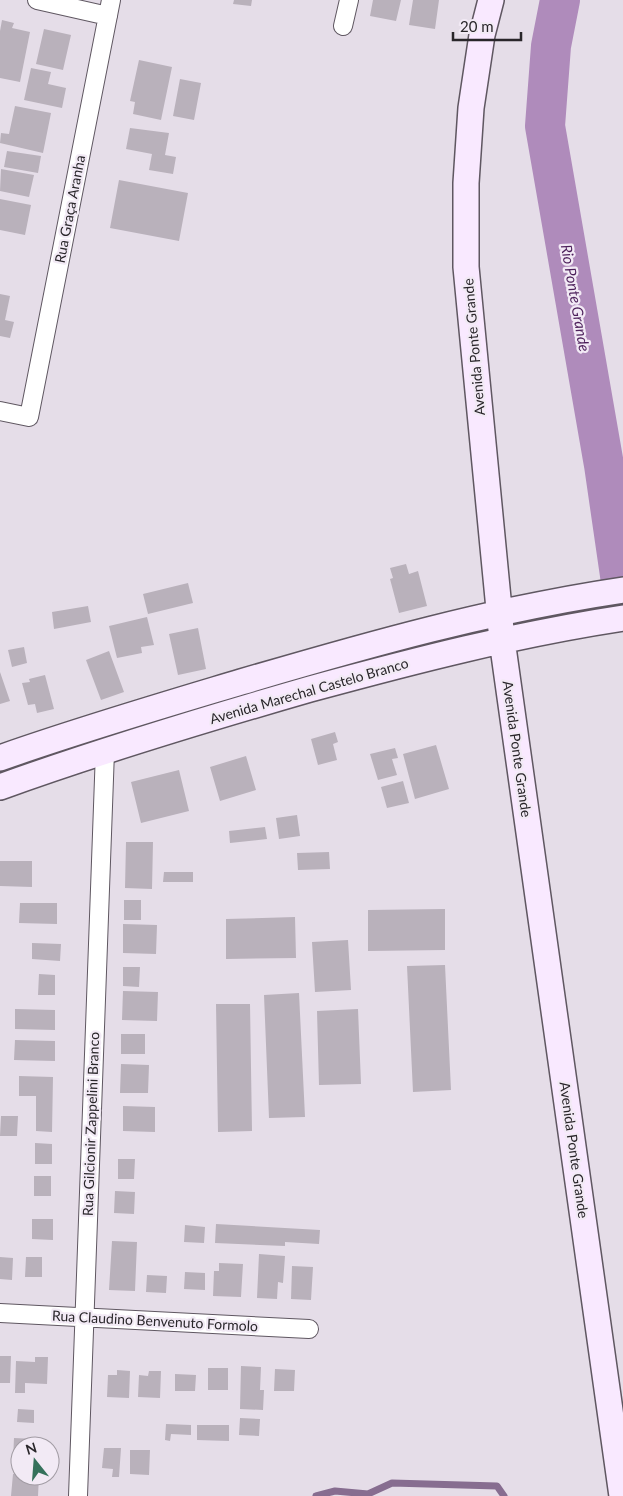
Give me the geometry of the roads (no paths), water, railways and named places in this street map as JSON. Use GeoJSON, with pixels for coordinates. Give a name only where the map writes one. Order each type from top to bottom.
{"type":"FeatureCollection","features":[{"type":"Feature","properties":{"kind":"street"},"geometry":{"type":"LineString","coordinates":[[37,0],[109,8]]}},
{"type":"Feature","properties":{"kind":"street"},"geometry":{"type":"LineString","coordinates":[[343,26],[349,0]]}},
{"type":"Feature","properties":{"kind":"street","name":"Avenida Ponte Grande"},"geometry":{"type":"LineString","coordinates":[[491,0],[482,35],[471,108],[466,183],[466,267],[502,640],[622,1496]]}},
{"type":"Feature","properties":{"kind":"street","name":"Rua Graça Aranha"},"geometry":{"type":"LineString","coordinates":[[0,411],[29,417],[109,8]]}},
{"type":"Feature","properties":{"kind":"street","name":"Avenida Marechal Castelo Branco"},"geometry":{"type":"LineString","coordinates":[[0,758],[117,720],[312,661],[499,613],[623,590]]}},
{"type":"Feature","properties":{"kind":"street","name":"Avenida Marechal Castelo Branco"},"geometry":{"type":"LineString","coordinates":[[0,787],[104,751],[267,701],[502,640],[612,619]]}},
{"type":"Feature","properties":{"kind":"street"},"geometry":{"type":"LineString","coordinates":[[104,751],[117,720]]}},
{"type":"Feature","properties":{"kind":"street","name":"Rua Gilcionir Zappelini Branco"},"geometry":{"type":"LineString","coordinates":[[78,1496],[104,751]]}},
{"type":"Feature","properties":{"kind":"street","name":"Rua Claudino Benvenuto Formolo"},"geometry":{"type":"LineString","coordinates":[[0,1313],[309,1329]]}},
{"type":"Feature","properties":{"kind":"waterway","name":"Rio Ponte Grande"},"geometry":{"type":"LineString","coordinates":[[560,0],[551,46],[545,126],[604,465],[623,596]]}},
{"type":"Feature","properties":{"kind":"waterway"},"geometry":{"type":"LineString","coordinates":[[316,1496],[335,1491],[368,1494],[392,1483],[497,1486],[504,1496]]}}]}
